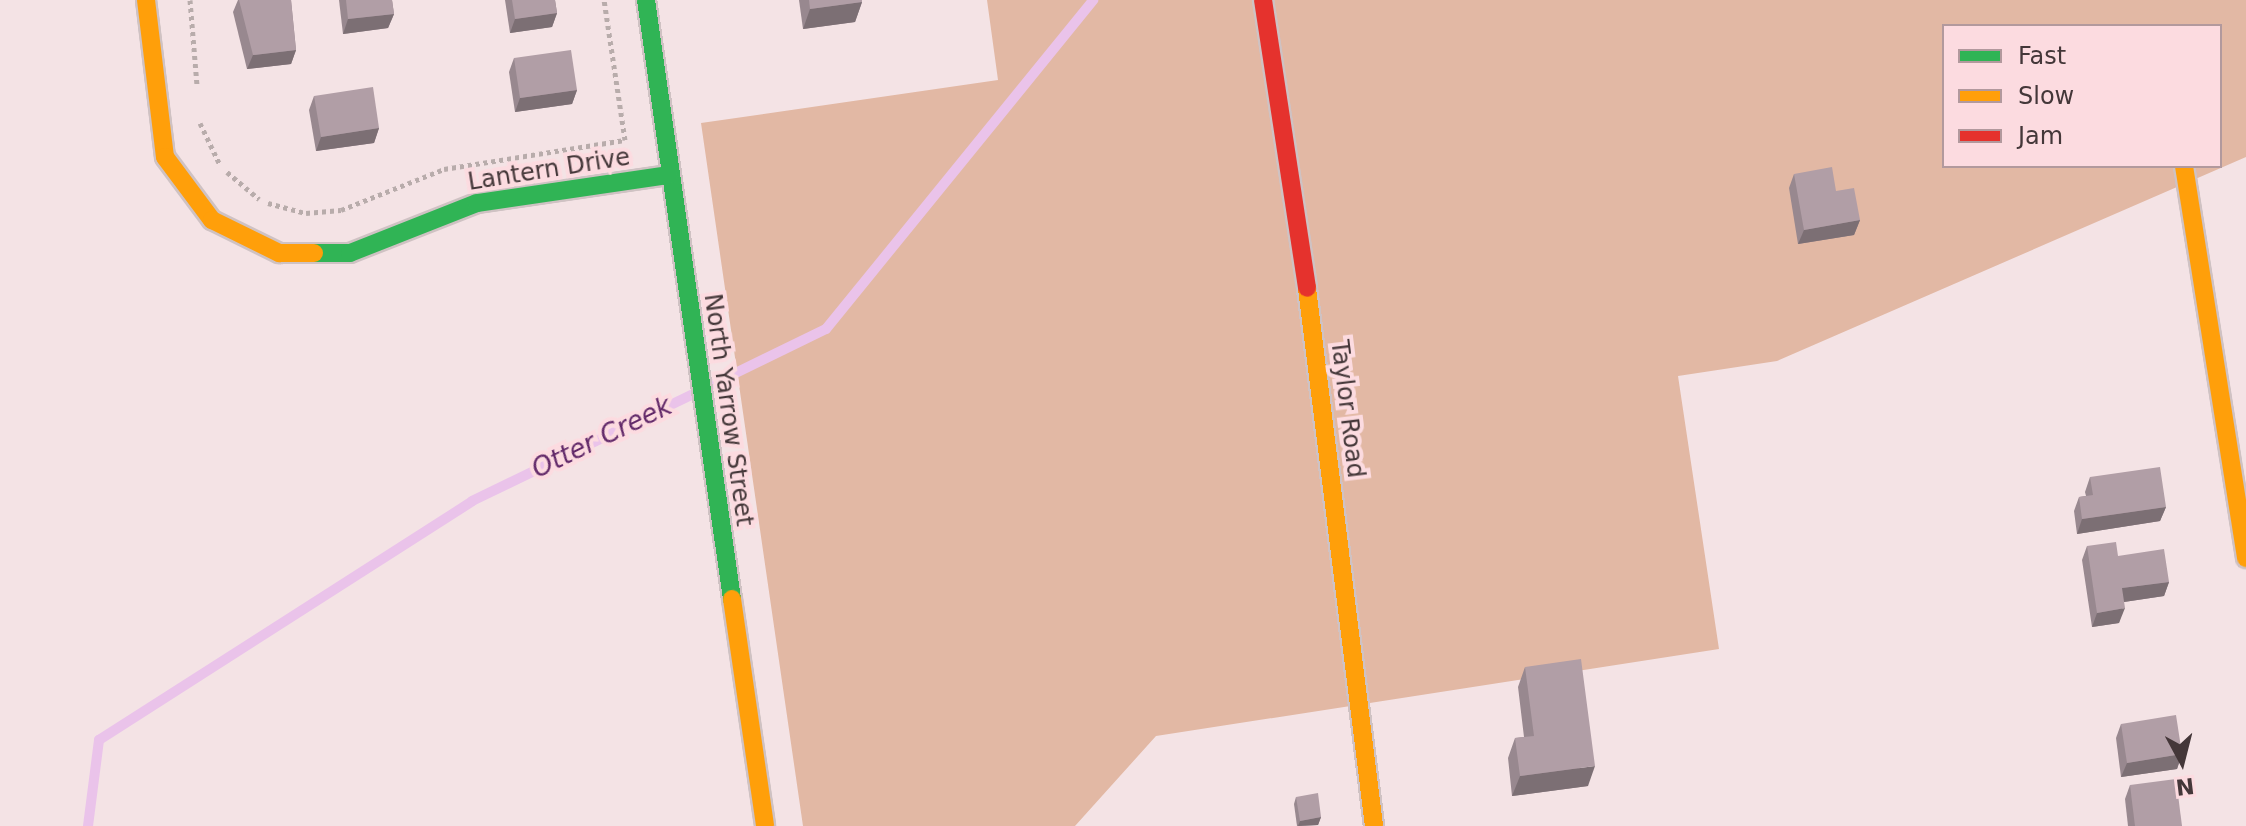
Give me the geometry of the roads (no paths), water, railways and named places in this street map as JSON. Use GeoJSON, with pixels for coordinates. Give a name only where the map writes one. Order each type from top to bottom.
{"type":"FeatureCollection","features":[{"type":"Feature","properties":{"kind":"street","name":"Lantern Drive"},"geometry":{"type":"LineString","coordinates":[[146,0],[165,157],[212,220],[279,253],[350,253],[477,203],[669,175]]}},
{"type":"Feature","properties":{"kind":"street","name":"North Yarrow Street"},"geometry":{"type":"LineString","coordinates":[[646,0],[765,826]]}},
{"type":"Feature","properties":{"kind":"street","name":"Taylor Road"},"geometry":{"type":"LineString","coordinates":[[1263,0],[1321,384],[1374,826]]}},
{"type":"Feature","properties":{"kind":"street"},"geometry":{"type":"LineString","coordinates":[[2184,168],[2246,558]]}},
{"type":"Feature","properties":{"kind":"waterway","name":"Otter Creek"},"geometry":{"type":"LineString","coordinates":[[709,386],[826,329],[1093,0]]}},
{"type":"Feature","properties":{"kind":"waterway","name":"Otter Creek"},"geometry":{"type":"LineString","coordinates":[[88,826],[99,740],[472,501],[695,393]]}}]}
